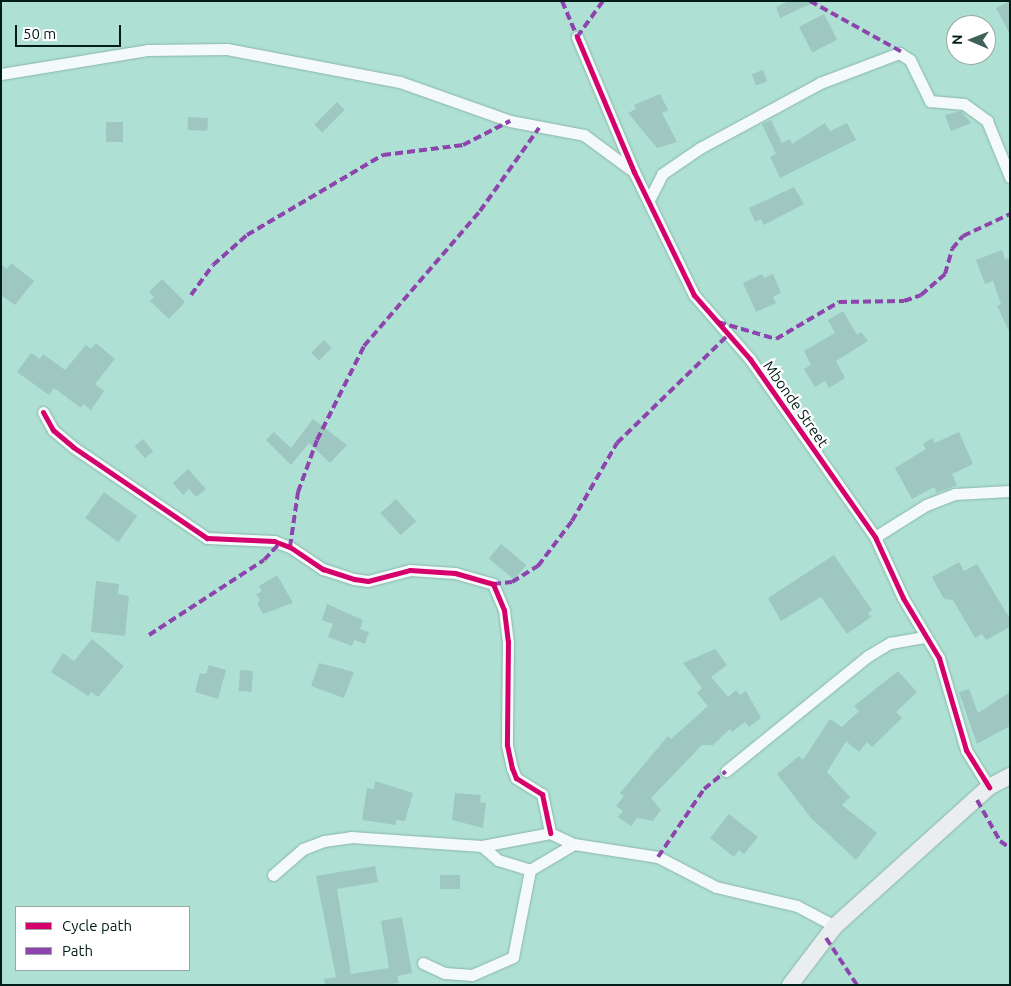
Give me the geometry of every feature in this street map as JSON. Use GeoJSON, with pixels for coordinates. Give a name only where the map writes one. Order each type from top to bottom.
{"type":"FeatureCollection","features":[{"type":"Feature","properties":{"kind":"street","name":"Mbonde Street"},"geometry":{"type":"LineString","coordinates":[[577,37],[634,172],[650,198],[694,295],[750,359],[875,537],[925,637],[938,658],[966,750],[989,788]]}},
{"type":"Feature","properties":{"kind":"street"},"geometry":{"type":"LineString","coordinates":[[1,74],[147,50],[227,49],[400,82],[510,121],[584,135],[634,172]]}},
{"type":"Feature","properties":{"kind":"street"},"geometry":{"type":"LineString","coordinates":[[650,198],[662,174],[692,153],[820,83],[899,53],[910,60],[930,101],[964,104],[987,121],[1010,177]]}},
{"type":"Feature","properties":{"kind":"street"},"geometry":{"type":"LineString","coordinates":[[43,412],[53,430],[73,447],[207,538],[274,542],[323,570],[354,580],[368,581],[410,570],[455,573],[493,584],[504,610],[508,642],[507,746],[512,768],[516,778],[542,794],[550,832]]}},
{"type":"Feature","properties":{"kind":"street"},"geometry":{"type":"LineString","coordinates":[[875,537],[926,505],[955,494],[1010,491]]}},
{"type":"Feature","properties":{"kind":"street"},"geometry":{"type":"LineString","coordinates":[[726,771],[868,656],[890,643],[925,637]]}},
{"type":"Feature","properties":{"kind":"street"},"geometry":{"type":"LineString","coordinates":[[790,985],[835,926],[989,788],[1010,776]]}},
{"type":"Feature","properties":{"kind":"street"},"geometry":{"type":"LineString","coordinates":[[273,875],[303,849],[351,837],[482,846],[550,832],[574,844],[658,857],[716,887],[779,900],[835,926]]}},
{"type":"Feature","properties":{"kind":"street"},"geometry":{"type":"LineString","coordinates":[[482,846],[498,860],[530,870],[574,844]]}},
{"type":"Feature","properties":{"kind":"street"},"geometry":{"type":"LineString","coordinates":[[423,963],[444,972],[472,975],[513,957],[530,870]]}},
{"type":"Feature","properties":{"kind":"building"},"geometry":{"type":"Polygon","coordinates":[[[789,1],[817,1],[780,18],[776,7],[789,1]]]}},
{"type":"Feature","properties":{"kind":"building"},"geometry":{"type":"Polygon","coordinates":[[[1010,1],[1010,34],[996,8],[1010,1]]]}},
{"type":"Feature","properties":{"kind":"building"},"geometry":{"type":"Polygon","coordinates":[[[824,14],[837,40],[812,53],[799,27],[824,14]]]}},
{"type":"Feature","properties":{"kind":"building"},"geometry":{"type":"Polygon","coordinates":[[[763,70],[767,81],[756,85],[752,74],[763,70]]]}},
{"type":"Feature","properties":{"kind":"building"},"geometry":{"type":"Polygon","coordinates":[[[660,94],[668,110],[662,113],[677,142],[657,148],[628,113],[636,109],[634,105],[660,94]]]}},
{"type":"Feature","properties":{"kind":"building"},"geometry":{"type":"Polygon","coordinates":[[[337,102],[345,110],[322,132],[314,125],[337,102]]]}},
{"type":"Feature","properties":{"kind":"building"},"geometry":{"type":"Polygon","coordinates":[[[961,111],[971,123],[951,131],[945,115],[961,111]]]}},
{"type":"Feature","properties":{"kind":"building"},"geometry":{"type":"Polygon","coordinates":[[[188,117],[208,118],[207,131],[187,130],[188,117]]]}},
{"type":"Feature","properties":{"kind":"building"},"geometry":{"type":"Polygon","coordinates":[[[771,120],[782,143],[790,139],[792,144],[825,123],[830,131],[847,123],[856,140],[780,178],[770,157],[776,154],[762,124],[771,120]]]}},
{"type":"Feature","properties":{"kind":"building"},"geometry":{"type":"Polygon","coordinates":[[[106,122],[123,122],[123,142],[106,142],[106,122]]]}},
{"type":"Feature","properties":{"kind":"building"},"geometry":{"type":"Polygon","coordinates":[[[794,187],[804,204],[764,225],[761,219],[755,222],[749,208],[794,187]]]}},
{"type":"Feature","properties":{"kind":"building"},"geometry":{"type":"Polygon","coordinates":[[[1002,250],[1005,259],[1010,258],[1010,333],[997,306],[1001,304],[993,281],[985,284],[976,260],[1002,250]]]}},
{"type":"Feature","properties":{"kind":"building"},"geometry":{"type":"Polygon","coordinates":[[[11,263],[34,281],[15,305],[1,295],[1,264],[7,269],[11,263]]]}},
{"type":"Feature","properties":{"kind":"building"},"geometry":{"type":"Polygon","coordinates":[[[762,274],[764,278],[773,274],[781,293],[773,297],[776,303],[756,312],[743,283],[762,274]]]}},
{"type":"Feature","properties":{"kind":"building"},"geometry":{"type":"Polygon","coordinates":[[[162,279],[185,302],[169,319],[150,301],[154,297],[149,292],[162,279]]]}},
{"type":"Feature","properties":{"kind":"building"},"geometry":{"type":"Polygon","coordinates":[[[843,311],[857,335],[861,332],[868,341],[836,361],[845,378],[829,388],[825,381],[815,387],[804,369],[811,365],[804,351],[835,333],[828,320],[843,311]]]}},
{"type":"Feature","properties":{"kind":"building"},"geometry":{"type":"Polygon","coordinates":[[[324,340],[332,348],[319,361],[311,353],[324,340]]]}},
{"type":"Feature","properties":{"kind":"building"},"geometry":{"type":"Polygon","coordinates":[[[96,343],[115,359],[95,384],[104,391],[91,410],[83,404],[81,408],[54,388],[49,395],[17,372],[31,353],[40,359],[43,354],[65,370],[86,345],[91,349],[96,343]]]}},
{"type":"Feature","properties":{"kind":"building"},"geometry":{"type":"Polygon","coordinates":[[[313,419],[347,445],[330,463],[309,443],[291,465],[266,440],[274,432],[291,448],[313,419]]]}},
{"type":"Feature","properties":{"kind":"building"},"geometry":{"type":"Polygon","coordinates":[[[959,432],[973,464],[952,474],[957,485],[937,493],[934,487],[912,499],[895,468],[926,449],[923,444],[932,438],[935,443],[959,432]]]}},
{"type":"Feature","properties":{"kind":"building"},"geometry":{"type":"Polygon","coordinates":[[[143,439],[153,451],[145,458],[135,446],[143,439]]]}},
{"type":"Feature","properties":{"kind":"building"},"geometry":{"type":"Polygon","coordinates":[[[188,469],[206,489],[196,497],[189,489],[183,495],[173,483],[188,469]]]}},
{"type":"Feature","properties":{"kind":"building"},"geometry":{"type":"Polygon","coordinates":[[[104,492],[137,516],[118,542],[85,518],[104,492]]]}},
{"type":"Feature","properties":{"kind":"building"},"geometry":{"type":"Polygon","coordinates":[[[396,499],[416,521],[400,535],[380,513],[396,499]]]}},
{"type":"Feature","properties":{"kind":"building"},"geometry":{"type":"Polygon","coordinates":[[[501,544],[526,565],[514,580],[489,559],[501,544]]]}},
{"type":"Feature","properties":{"kind":"building"},"geometry":{"type":"Polygon","coordinates":[[[834,555],[872,610],[868,613],[871,617],[847,634],[821,597],[781,621],[768,598],[834,555]]]}},
{"type":"Feature","properties":{"kind":"building"},"geometry":{"type":"Polygon","coordinates":[[[959,562],[964,571],[977,564],[1010,619],[1010,627],[986,640],[982,634],[975,638],[953,600],[944,599],[932,577],[959,562]]]}},
{"type":"Feature","properties":{"kind":"building"},"geometry":{"type":"Polygon","coordinates":[[[277,575],[293,603],[263,614],[257,603],[260,600],[256,594],[262,591],[259,586],[277,575]]]}},
{"type":"Feature","properties":{"kind":"building"},"geometry":{"type":"Polygon","coordinates":[[[96,581],[119,584],[118,594],[129,596],[125,636],[91,632],[96,581]]]}},
{"type":"Feature","properties":{"kind":"building"},"geometry":{"type":"Polygon","coordinates":[[[327,604],[363,620],[360,629],[369,632],[365,644],[354,640],[352,646],[328,637],[333,624],[322,620],[327,604]]]}},
{"type":"Feature","properties":{"kind":"building"},"geometry":{"type":"Polygon","coordinates":[[[92,639],[124,666],[98,697],[91,692],[88,696],[51,672],[63,653],[74,661],[92,639]]]}},
{"type":"Feature","properties":{"kind":"building"},"geometry":{"type":"Polygon","coordinates":[[[715,649],[727,665],[711,677],[728,697],[736,690],[740,695],[746,691],[761,718],[749,727],[745,722],[732,732],[730,729],[713,745],[702,745],[651,798],[661,810],[653,821],[637,818],[631,826],[618,817],[623,811],[616,806],[624,796],[620,793],[668,736],[671,739],[708,706],[697,693],[702,688],[683,663],[715,649]]]}},
{"type":"Feature","properties":{"kind":"building"},"geometry":{"type":"Polygon","coordinates":[[[319,663],[354,672],[344,698],[311,686],[319,663]]]}},
{"type":"Feature","properties":{"kind":"building"},"geometry":{"type":"Polygon","coordinates":[[[209,665],[226,670],[218,699],[195,692],[200,673],[206,674],[209,665]]]}},
{"type":"Feature","properties":{"kind":"building"},"geometry":{"type":"Polygon","coordinates":[[[240,670],[253,671],[252,692],[239,691],[240,670]]]}},
{"type":"Feature","properties":{"kind":"building"},"geometry":{"type":"Polygon","coordinates":[[[898,671],[917,692],[896,712],[902,718],[872,747],[867,742],[859,752],[846,741],[827,772],[850,797],[842,805],[877,833],[856,860],[811,818],[777,774],[799,756],[803,760],[830,719],[842,727],[859,711],[854,706],[898,671]]]}},
{"type":"Feature","properties":{"kind":"building"},"geometry":{"type":"Polygon","coordinates":[[[969,689],[978,713],[1010,692],[1010,726],[977,744],[959,692],[969,689]]]}},
{"type":"Feature","properties":{"kind":"building"},"geometry":{"type":"Polygon","coordinates":[[[375,781],[413,793],[405,821],[396,820],[396,825],[362,820],[367,788],[374,789],[375,781]]]}},
{"type":"Feature","properties":{"kind":"building"},"geometry":{"type":"Polygon","coordinates":[[[455,793],[481,795],[480,802],[486,803],[483,828],[452,820],[455,793]]]}},
{"type":"Feature","properties":{"kind":"building"},"geometry":{"type":"Polygon","coordinates":[[[729,814],[758,837],[744,854],[739,850],[734,857],[710,838],[729,814]]]}},
{"type":"Feature","properties":{"kind":"building"},"geometry":{"type":"Polygon","coordinates":[[[375,866],[378,882],[337,889],[351,974],[389,968],[381,921],[402,917],[412,973],[397,976],[399,983],[388,985],[325,985],[324,979],[336,977],[316,876],[375,866]]]}},
{"type":"Feature","properties":{"kind":"building"},"geometry":{"type":"Polygon","coordinates":[[[440,875],[460,875],[460,889],[440,889],[440,875]]]}},
{"type":"Feature","properties":{"kind":"marked path"},"geometry":{"type":"LineString","coordinates":[[562,1],[577,37]]}},
{"type":"Feature","properties":{"kind":"marked path"},"geometry":{"type":"LineString","coordinates":[[577,37],[603,1]]}},
{"type":"Feature","properties":{"kind":"marked path"},"geometry":{"type":"LineString","coordinates":[[810,1],[904,53]]}},
{"type":"Feature","properties":{"kind":"marked path"},"geometry":{"type":"LineString","coordinates":[[191,295],[213,265],[247,235],[383,155],[463,145],[510,121]]}},
{"type":"Feature","properties":{"kind":"marked path"},"geometry":{"type":"LineString","coordinates":[[290,547],[298,492],[317,440],[364,346],[480,211],[539,128]]}},
{"type":"Feature","properties":{"kind":"marked path"},"geometry":{"type":"LineString","coordinates":[[718,322],[776,339],[839,302],[904,301],[921,295],[945,274],[952,249],[963,236],[1010,214]]}},
{"type":"Feature","properties":{"kind":"marked path"},"geometry":{"type":"LineString","coordinates":[[493,584],[512,582],[538,566],[572,521],[617,443],[728,335]]}},
{"type":"Feature","properties":{"kind":"marked path"},"geometry":{"type":"LineString","coordinates":[[149,635],[264,560],[280,543]]}},
{"type":"Feature","properties":{"kind":"marked path"},"geometry":{"type":"LineString","coordinates":[[658,857],[704,789],[726,771]]}},
{"type":"Feature","properties":{"kind":"marked path"},"geometry":{"type":"LineString","coordinates":[[977,800],[1000,841],[1010,848]]}},
{"type":"Feature","properties":{"kind":"marked path"},"geometry":{"type":"LineString","coordinates":[[826,938],[857,985]]}},
{"type":"Feature","properties":{"kind":"cycle path"},"geometry":{"type":"LineString","coordinates":[[577,37],[634,172],[694,295],[750,359],[875,537],[903,598],[939,658],[966,750],[989,787]]}},
{"type":"Feature","properties":{"kind":"cycle path"},"geometry":{"type":"LineString","coordinates":[[43,412],[53,430],[73,447],[207,538],[274,541],[290,547],[323,569],[354,579],[368,581],[410,570],[455,573],[493,584],[504,610],[508,641],[507,745],[512,768],[516,778],[542,794],[550,833]]}}]}
